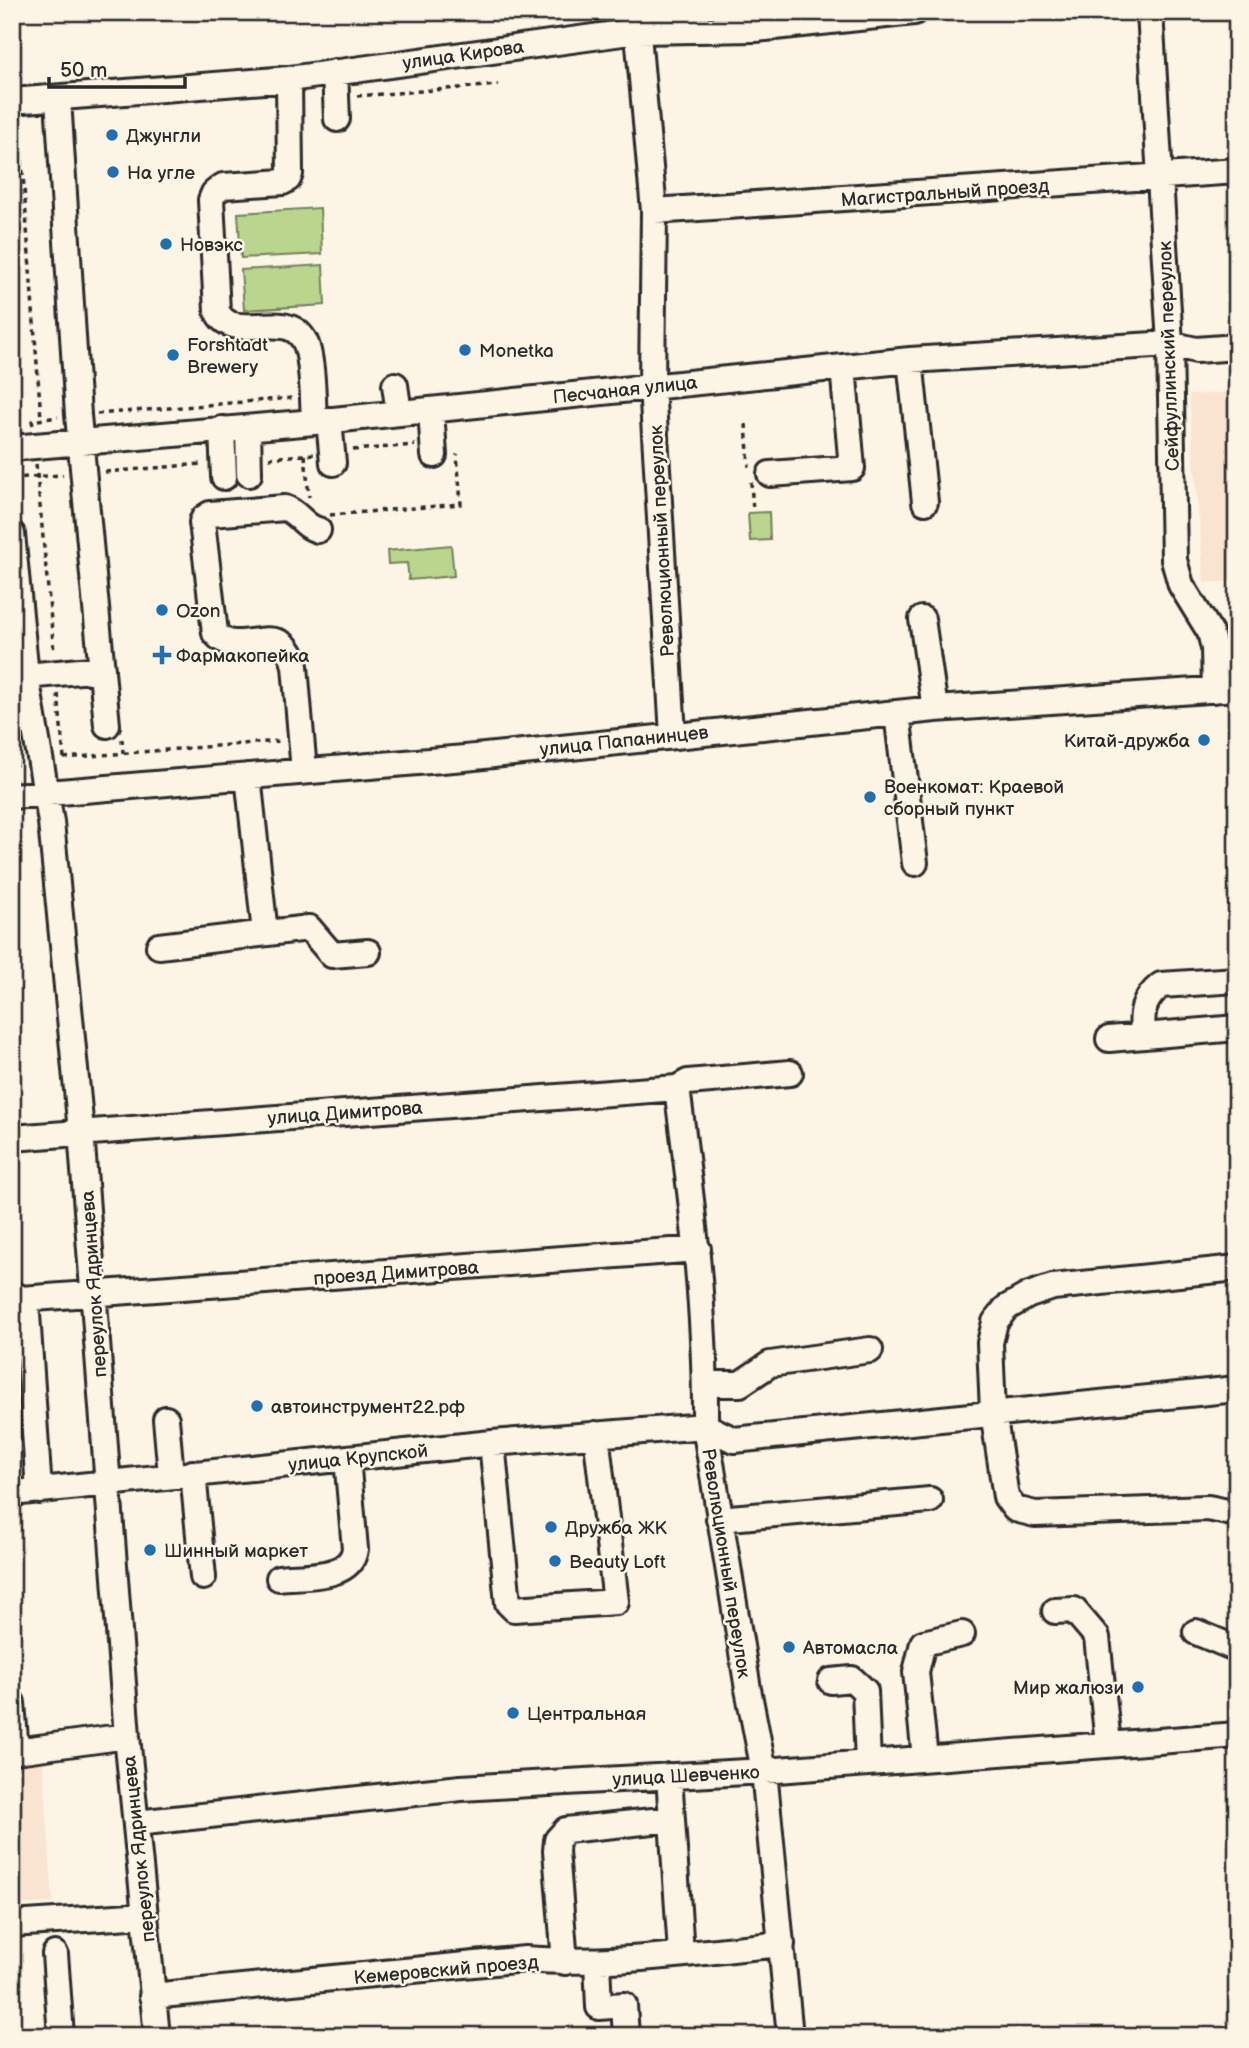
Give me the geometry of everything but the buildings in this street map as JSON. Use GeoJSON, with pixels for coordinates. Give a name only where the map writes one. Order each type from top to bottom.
{"type":"FeatureCollection","features":[{"type":"Feature","properties":{"kind":"street","name":"улица Кирова"},"geometry":{"type":"LineString","coordinates":[[16,111],[58,99],[289,79],[637,22],[756,29],[915,12]]}},
{"type":"Feature","properties":{"kind":"street","name":"Сейфуллинский переулок"},"geometry":{"type":"LineString","coordinates":[[1150,12],[1170,344],[1174,560],[1181,585],[1210,632],[1226,689]]}},
{"type":"Feature","properties":{"kind":"street","name":"Революционный переулок"},"geometry":{"type":"LineString","coordinates":[[637,22],[654,211],[652,386],[673,735]]}},
{"type":"Feature","properties":{"kind":"street"},"geometry":{"type":"LineString","coordinates":[[335,72],[337,119]]}},
{"type":"Feature","properties":{"kind":"street"},"geometry":{"type":"LineString","coordinates":[[289,79],[288,179],[223,186],[211,200],[217,311],[223,321],[232,326],[287,326],[299,333],[307,347],[321,421],[333,463]]}},
{"type":"Feature","properties":{"kind":"street"},"geometry":{"type":"LineString","coordinates":[[58,99],[80,441],[107,725]]}},
{"type":"Feature","properties":{"kind":"street","name":"Магистральный проезд"},"geometry":{"type":"LineString","coordinates":[[654,211],[1237,171]]}},
{"type":"Feature","properties":{"kind":"street","name":"Песчаная улица"},"geometry":{"type":"LineString","coordinates":[[12,448],[321,421],[910,360],[1170,344],[1196,351],[1237,347]]}},
{"type":"Feature","properties":{"kind":"street"},"geometry":{"type":"LineString","coordinates":[[910,360],[925,502]]}},
{"type":"Feature","properties":{"kind":"street"},"geometry":{"type":"LineString","coordinates":[[770,474],[852,468],[843,367]]}},
{"type":"Feature","properties":{"kind":"street"},"geometry":{"type":"LineString","coordinates":[[396,384],[399,413]]}},
{"type":"Feature","properties":{"kind":"street"},"geometry":{"type":"LineString","coordinates":[[431,410],[434,455]]}},
{"type":"Feature","properties":{"kind":"street"},"geometry":{"type":"LineString","coordinates":[[222,429],[237,476],[248,428]]}},
{"type":"Feature","properties":{"kind":"street"},"geometry":{"type":"LineString","coordinates":[[304,771],[292,653],[285,644],[274,640],[230,643],[219,639],[215,634],[202,522],[210,514],[285,508],[294,512],[310,528],[321,523]]}},
{"type":"Feature","properties":{"kind":"street","name":"переулок Ядринцева"},"geometry":{"type":"LineString","coordinates":[[12,534],[26,676],[51,822],[81,1131],[127,1736],[156,2036]]}},
{"type":"Feature","properties":{"kind":"street"},"geometry":{"type":"LineString","coordinates":[[922,619],[935,709]]}},
{"type":"Feature","properties":{"kind":"street"},"geometry":{"type":"LineString","coordinates":[[26,676],[102,669]]}},
{"type":"Feature","properties":{"kind":"street","name":"улица Папанинцев"},"geometry":{"type":"LineString","coordinates":[[12,796],[465,758],[935,709],[1226,689]]}},
{"type":"Feature","properties":{"kind":"street"},"geometry":{"type":"LineString","coordinates":[[897,713],[915,863]]}},
{"type":"Feature","properties":{"kind":"street"},"geometry":{"type":"LineString","coordinates":[[248,776],[265,933]]}},
{"type":"Feature","properties":{"kind":"street"},"geometry":{"type":"LineString","coordinates":[[159,946],[309,928],[332,955],[368,953]]}},
{"type":"Feature","properties":{"kind":"street"},"geometry":{"type":"LineString","coordinates":[[1143,1036],[1141,1015],[1144,1002],[1161,985],[1237,980]]}},
{"type":"Feature","properties":{"kind":"street"},"geometry":{"type":"LineString","coordinates":[[1109,1039],[1237,1028]]}},
{"type":"Feature","properties":{"kind":"street","name":"улица Димитрова"},"geometry":{"type":"LineString","coordinates":[[12,1138],[677,1088],[688,1082],[790,1073]]}},
{"type":"Feature","properties":{"kind":"street","name":"Революционный переулок"},"geometry":{"type":"LineString","coordinates":[[677,1088],[698,1250],[705,1426],[764,1771],[790,2036]]}},
{"type":"Feature","properties":{"kind":"street","name":"проезд Димитрова"},"geometry":{"type":"LineString","coordinates":[[17,1296],[94,1294],[698,1250]]}},
{"type":"Feature","properties":{"kind":"street"},"geometry":{"type":"LineString","coordinates":[[1237,1268],[1053,1287],[1029,1295],[1006,1308],[995,1322],[990,1343],[993,1412],[1006,1497],[1015,1509],[1035,1514],[1208,1508],[1237,1514]]}},
{"type":"Feature","properties":{"kind":"street"},"geometry":{"type":"LineString","coordinates":[[17,1296],[27,1314],[39,1491]]}},
{"type":"Feature","properties":{"kind":"street"},"geometry":{"type":"LineString","coordinates":[[705,1384],[740,1384],[770,1364],[870,1350]]}},
{"type":"Feature","properties":{"kind":"street"},"geometry":{"type":"LineString","coordinates":[[705,1426],[734,1440],[1237,1388]]}},
{"type":"Feature","properties":{"kind":"street"},"geometry":{"type":"LineString","coordinates":[[166,1419],[182,1474],[203,1577]]}},
{"type":"Feature","properties":{"kind":"street","name":"улица Крупской"},"geometry":{"type":"LineString","coordinates":[[12,1493],[492,1443],[705,1426]]}},
{"type":"Feature","properties":{"kind":"street"},"geometry":{"type":"LineString","coordinates":[[492,1443],[508,1603],[514,1609],[616,1602],[596,1434]]}},
{"type":"Feature","properties":{"kind":"street"},"geometry":{"type":"LineString","coordinates":[[279,1578],[338,1572],[352,1561],[355,1549],[347,1458]]}},
{"type":"Feature","properties":{"kind":"street"},"geometry":{"type":"LineString","coordinates":[[719,1519],[930,1500]]}},
{"type":"Feature","properties":{"kind":"street"},"geometry":{"type":"LineString","coordinates":[[1055,1611],[1074,1610],[1097,1637],[1108,1744]]}},
{"type":"Feature","properties":{"kind":"street"},"geometry":{"type":"LineString","coordinates":[[1196,1632],[1237,1649]]}},
{"type":"Feature","properties":{"kind":"street"},"geometry":{"type":"LineString","coordinates":[[925,1759],[916,1672],[923,1643],[962,1634]]}},
{"type":"Feature","properties":{"kind":"street"},"geometry":{"type":"LineString","coordinates":[[831,1681],[852,1679],[865,1691],[868,1763]]}},
{"type":"Feature","properties":{"kind":"street"},"geometry":{"type":"LineString","coordinates":[[12,1703],[16,1751],[127,1736]]}},
{"type":"Feature","properties":{"kind":"street","name":"улица Шевченко"},"geometry":{"type":"LineString","coordinates":[[136,1823],[461,1788],[764,1771],[1237,1735]]}},
{"type":"Feature","properties":{"kind":"street"},"geometry":{"type":"LineString","coordinates":[[669,1776],[681,1953]]}},
{"type":"Feature","properties":{"kind":"street"},"geometry":{"type":"LineString","coordinates":[[565,1962],[557,1840],[566,1830],[672,1819]]}},
{"type":"Feature","properties":{"kind":"street"},"geometry":{"type":"LineString","coordinates":[[12,1924],[145,1915]]}},
{"type":"Feature","properties":{"kind":"street","name":"Кемеровский проезд"},"geometry":{"type":"LineString","coordinates":[[152,1996],[525,1959],[597,1962],[782,1944]]}},
{"type":"Feature","properties":{"kind":"street"},"geometry":{"type":"LineString","coordinates":[[55,1954],[61,2036]]}},
{"type":"Feature","properties":{"kind":"street"},"geometry":{"type":"LineString","coordinates":[[597,1962],[599,2007],[624,2005],[626,2036]]}},
{"type":"Feature","properties":{"kind":"path"},"geometry":{"type":"LineString","coordinates":[[16,111],[41,418]]}},
{"type":"Feature","properties":{"kind":"path"},"geometry":{"type":"LineString","coordinates":[[32,421],[41,418],[294,397]]}},
{"type":"Feature","properties":{"kind":"path"},"geometry":{"type":"LineString","coordinates":[[321,523],[461,504],[455,442]]}},
{"type":"Feature","properties":{"kind":"path"},"geometry":{"type":"LineString","coordinates":[[305,455],[309,504]]}},
{"type":"Feature","properties":{"kind":"path"},"geometry":{"type":"LineString","coordinates":[[12,478],[83,474]]}},
{"type":"Feature","properties":{"kind":"path"},"geometry":{"type":"LineString","coordinates":[[37,476],[56,673],[61,759],[302,740]]}},
{"type":"Feature","properties":{"kind":"path"},"geometry":{"type":"LineString","coordinates":[[12,777],[17,764]]}},
{"type":"Feature","properties":{"kind":"shaded area"},"geometry":{"type":"Polygon","coordinates":[[[1237,392],[1237,581],[1204,583],[1189,395],[1237,392]]]}},
{"type":"Feature","properties":{"kind":"shaded area"},"geometry":{"type":"Polygon","coordinates":[[[43,1755],[53,1903],[12,1905],[12,1757],[43,1755]]]}},
{"type":"Feature","properties":{"kind":"green space"},"geometry":{"type":"Polygon","coordinates":[[[320,208],[322,254],[241,258],[238,213],[320,208]]]}},
{"type":"Feature","properties":{"kind":"green space"},"geometry":{"type":"Polygon","coordinates":[[[323,265],[325,305],[244,310],[241,270],[323,265]]]}},
{"type":"Feature","properties":{"kind":"green space"},"geometry":{"type":"Polygon","coordinates":[[[769,512],[770,540],[750,541],[748,513],[769,512]]]}},
{"type":"Feature","properties":{"kind":"green space"},"geometry":{"type":"Polygon","coordinates":[[[451,545],[454,576],[409,580],[407,563],[388,564],[387,551],[451,545]]]}},
{"type":"Feature","properties":{"kind":"place","name":"Джунгли"},"geometry":{"type":"Point","coordinates":[112,135]}},
{"type":"Feature","properties":{"kind":"place","name":"На угле"},"geometry":{"type":"Point","coordinates":[113,172]}},
{"type":"Feature","properties":{"kind":"place","name":"Новэкс"},"geometry":{"type":"Point","coordinates":[166,244]}},
{"type":"Feature","properties":{"kind":"place","name":"Monetka"},"geometry":{"type":"Point","coordinates":[465,350]}},
{"type":"Feature","properties":{"kind":"place","name":"Forshtadt Brewery"},"geometry":{"type":"Point","coordinates":[173,355]}},
{"type":"Feature","properties":{"kind":"place","name":"Ozon"},"geometry":{"type":"Point","coordinates":[162,610]}},
{"type":"Feature","properties":{"kind":"place","name":"Фармакопейка"},"geometry":{"type":"Point","coordinates":[162,655]}},
{"type":"Feature","properties":{"kind":"place","name":"Китай-дружба"},"geometry":{"type":"Point","coordinates":[1204,740]}},
{"type":"Feature","properties":{"kind":"place","name":"Военкомат: Краевой сборный пункт"},"geometry":{"type":"Point","coordinates":[870,797]}},
{"type":"Feature","properties":{"kind":"place","name":"автоинструмент22.рф"},"geometry":{"type":"Point","coordinates":[257,1406]}},
{"type":"Feature","properties":{"kind":"place","name":"Дружба ЖК"},"geometry":{"type":"Point","coordinates":[551,1527]}},
{"type":"Feature","properties":{"kind":"place","name":"Шинный маркет"},"geometry":{"type":"Point","coordinates":[150,1550]}},
{"type":"Feature","properties":{"kind":"place","name":"Beauty Loft"},"geometry":{"type":"Point","coordinates":[555,1561]}},
{"type":"Feature","properties":{"kind":"place","name":"Автомасла"},"geometry":{"type":"Point","coordinates":[789,1647]}},
{"type":"Feature","properties":{"kind":"place","name":"Мир жалюзи"},"geometry":{"type":"Point","coordinates":[1138,1687]}},
{"type":"Feature","properties":{"kind":"place","name":"Центральная"},"geometry":{"type":"Point","coordinates":[513,1713]}}]}
